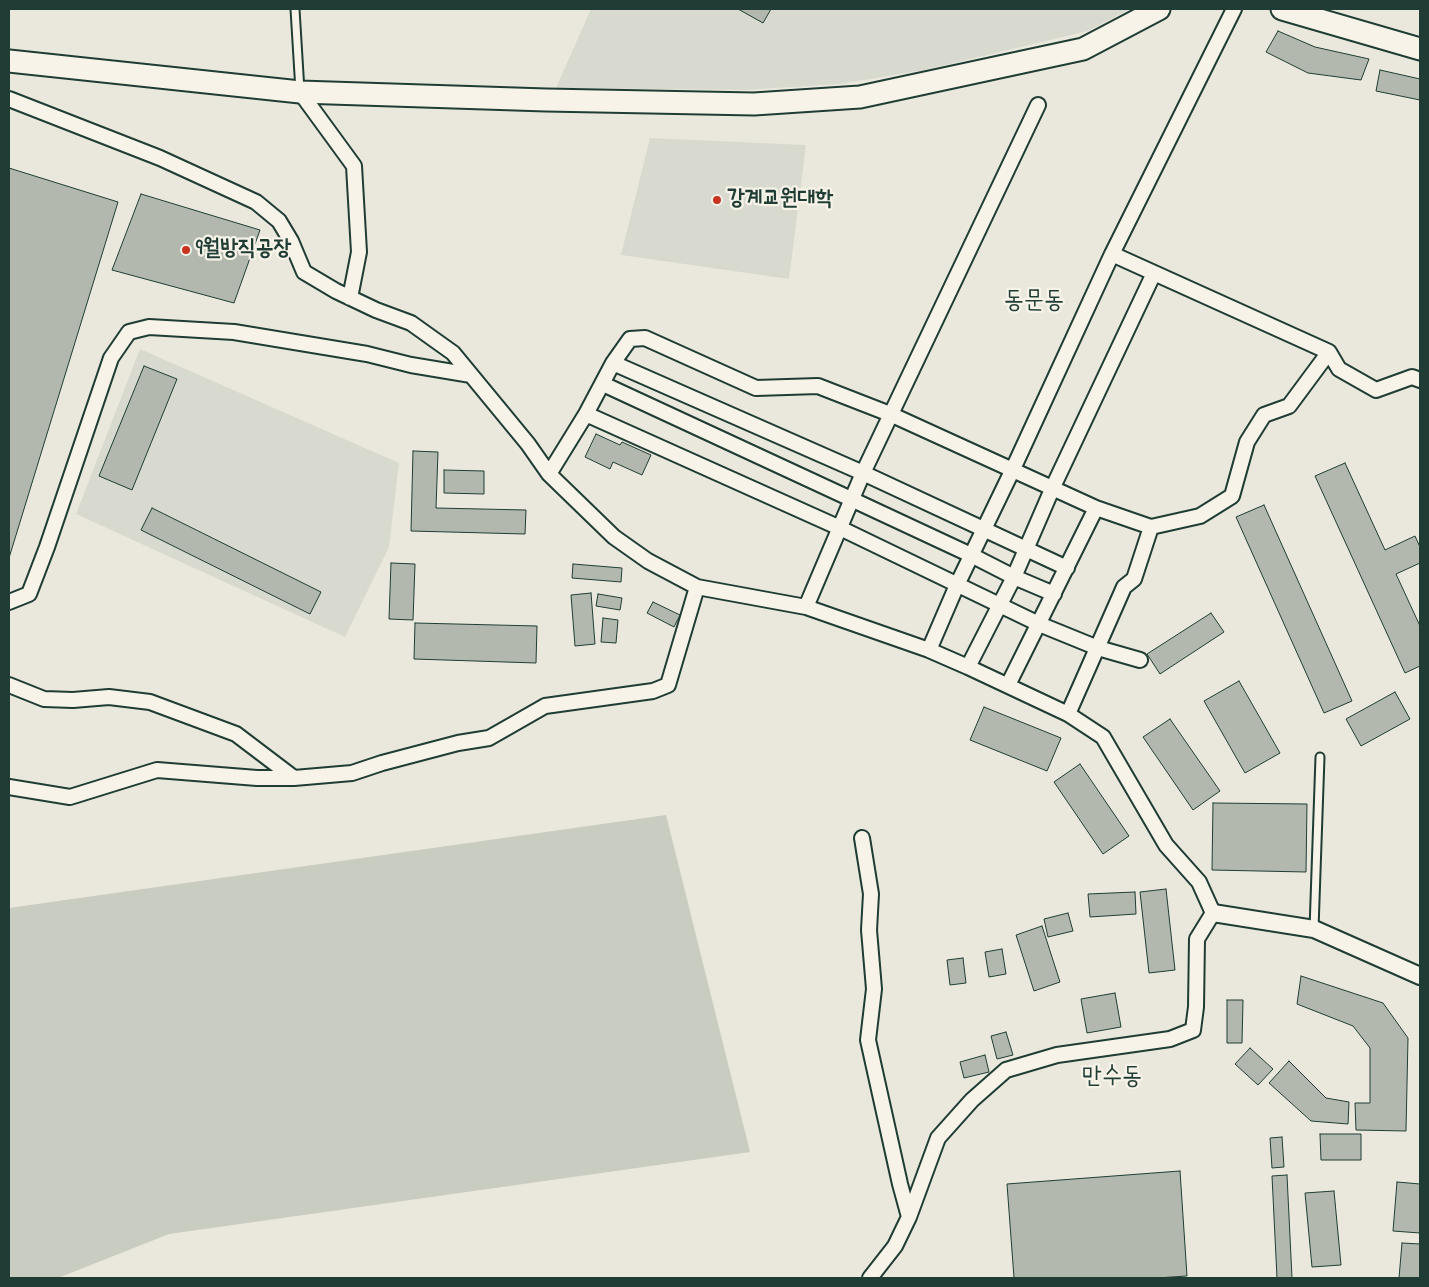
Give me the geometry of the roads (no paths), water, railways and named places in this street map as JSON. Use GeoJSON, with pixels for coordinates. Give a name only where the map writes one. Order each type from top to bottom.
{"type":"FeatureCollection","features":[{"type":"Feature","properties":{"kind":"main road"},"geometry":{"type":"LineString","coordinates":[[9,61],[300,92],[754,104],[860,98],[1083,50],[1158,9]]}},
{"type":"Feature","properties":{"kind":"main road"},"geometry":{"type":"LineString","coordinates":[[1282,9],[1420,49]]}},
{"type":"Feature","properties":{"kind":"street"},"geometry":{"type":"LineString","coordinates":[[929,650],[957,585],[1013,469],[1112,254],[1234,9]]}},
{"type":"Feature","properties":{"kind":"street"},"geometry":{"type":"LineString","coordinates":[[300,92],[354,166],[359,252],[350,298]]}},
{"type":"Feature","properties":{"kind":"street"},"geometry":{"type":"LineString","coordinates":[[9,99],[160,158],[256,202],[279,221],[291,241],[304,272],[350,298],[411,323],[453,353],[528,444],[549,474],[614,537],[648,561],[697,587],[806,607],[929,650],[968,666],[1068,714],[1102,736],[1166,845],[1199,882],[1213,913]]}},
{"type":"Feature","properties":{"kind":"street"},"geometry":{"type":"LineString","coordinates":[[806,607],[890,414],[1038,105]]}},
{"type":"Feature","properties":{"kind":"street"},"geometry":{"type":"LineString","coordinates":[[1112,254],[1329,352],[1339,369],[1376,390],[1412,377],[1420,380]]}},
{"type":"Feature","properties":{"kind":"street"},"geometry":{"type":"LineString","coordinates":[[968,666],[1014,577],[1053,487],[1154,272]]}},
{"type":"Feature","properties":{"kind":"street"},"geometry":{"type":"LineString","coordinates":[[9,602],[29,594],[48,547],[111,358],[130,332],[149,327],[234,332],[366,354],[411,365],[471,375]]}},
{"type":"Feature","properties":{"kind":"street"},"geometry":{"type":"LineString","coordinates":[[549,474],[586,414],[613,363],[630,339],[645,338],[756,388],[818,386],[890,414],[1096,508],[1151,527],[1200,516],[1232,496],[1247,442],[1264,415],[1289,406],[1329,352]]}},
{"type":"Feature","properties":{"kind":"street"},"geometry":{"type":"LineString","coordinates":[[613,363],[863,473],[1067,568]]}},
{"type":"Feature","properties":{"kind":"street"},"geometry":{"type":"LineString","coordinates":[[603,384],[1054,594]]}},
{"type":"Feature","properties":{"kind":"street"},"geometry":{"type":"LineString","coordinates":[[586,414],[840,528],[1039,624],[1098,648],[1140,660]]}},
{"type":"Feature","properties":{"kind":"street"},"geometry":{"type":"LineString","coordinates":[[1008,686],[1096,508]]}},
{"type":"Feature","properties":{"kind":"street"},"geometry":{"type":"LineString","coordinates":[[1068,714],[1124,587],[1134,579],[1151,527]]}},
{"type":"Feature","properties":{"kind":"street"},"geometry":{"type":"LineString","coordinates":[[9,787],[70,798],[157,770],[257,778],[294,778],[352,773],[458,743],[490,738],[545,706],[653,691],[668,685],[697,587]]}},
{"type":"Feature","properties":{"kind":"street"},"geometry":{"type":"LineString","coordinates":[[9,685],[44,699],[73,700],[109,697],[150,702],[236,734],[294,778]]}},
{"type":"Feature","properties":{"kind":"street"},"geometry":{"type":"LineString","coordinates":[[862,838],[871,894],[869,930],[874,989],[868,1040],[909,1217]]}},
{"type":"Feature","properties":{"kind":"street"},"geometry":{"type":"LineString","coordinates":[[1213,913],[1314,929],[1420,976]]}},
{"type":"Feature","properties":{"kind":"street"},"geometry":{"type":"LineString","coordinates":[[870,1278],[895,1246],[909,1217],[938,1138],[972,1100],[1006,1070],[1057,1055],[1170,1039],[1193,1030],[1196,1007],[1197,939],[1213,913]]}},
{"type":"Feature","properties":{"kind":"lane"},"geometry":{"type":"LineString","coordinates":[[295,9],[300,92]]}},
{"type":"Feature","properties":{"kind":"lane"},"geometry":{"type":"LineString","coordinates":[[1314,929],[1320,757]]}},
{"type":"Feature","properties":{"kind":"place","name":"강계교원대학"},"geometry":{"type":"Point","coordinates":[717,200]}},
{"type":"Feature","properties":{"kind":"place","name":"9월방직공장"},"geometry":{"type":"Point","coordinates":[186,250]}},
{"type":"Feature","properties":{"kind":"district","name":"동문동"},"geometry":{"type":"Point","coordinates":[1034,303]}},
{"type":"Feature","properties":{"kind":"district","name":"만수동"},"geometry":{"type":"Point","coordinates":[1112,1079]}}]}
